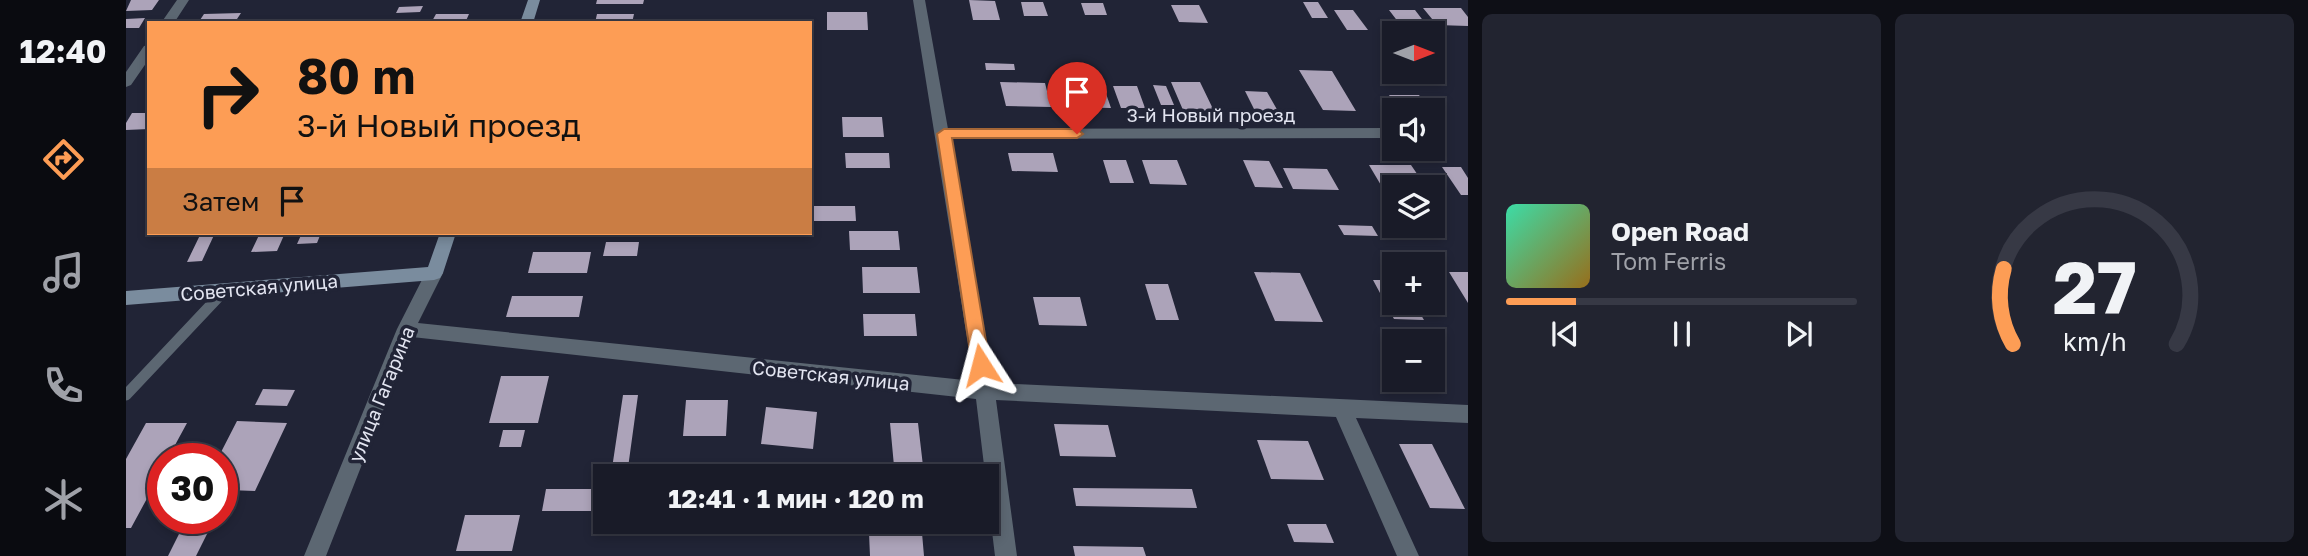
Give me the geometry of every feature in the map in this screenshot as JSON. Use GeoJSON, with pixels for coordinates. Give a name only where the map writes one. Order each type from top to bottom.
{"type":"FeatureCollection","features":[{"type":"Feature","properties":{"kind":"street"},"geometry":{"type":"LineString","coordinates":[[168,21],[183,0]]}},
{"type":"Feature","properties":{"kind":"street"},"geometry":{"type":"LineString","coordinates":[[527,21],[534,0]]}},
{"type":"Feature","properties":{"kind":"street"},"geometry":{"type":"LineString","coordinates":[[919,0],[944,134],[985,391],[1006,556]]}},
{"type":"Feature","properties":{"kind":"street"},"geometry":{"type":"LineString","coordinates":[[126,82],[147,52]]}},
{"type":"Feature","properties":{"kind":"street","name":"3-й Новый проезд"},"geometry":{"type":"LineString","coordinates":[[944,134],[1382,133]]}},
{"type":"Feature","properties":{"kind":"street","name":"улица Гагарина"},"geometry":{"type":"LineString","coordinates":[[315,556],[406,329],[434,273],[448,235]]}},
{"type":"Feature","properties":{"kind":"street","name":"Советская улица"},"geometry":{"type":"LineString","coordinates":[[126,298],[434,273]]}},
{"type":"Feature","properties":{"kind":"street","name":"Советская улица"},"geometry":{"type":"LineString","coordinates":[[406,329],[985,391],[1468,414]]}},
{"type":"Feature","properties":{"kind":"street"},"geometry":{"type":"LineString","coordinates":[[1342,408],[1408,556]]}},
{"type":"Feature","properties":{"kind":"lane"},"geometry":{"type":"LineString","coordinates":[[126,395],[225,290]]}},
{"type":"Feature","properties":{"kind":"building"},"geometry":{"type":"Polygon","coordinates":[[[131,0],[159,0],[152,10],[126,11],[131,0]]]}},
{"type":"Feature","properties":{"kind":"building"},"geometry":{"type":"Polygon","coordinates":[[[597,0],[644,0],[643,4],[596,4],[597,0]]]}},
{"type":"Feature","properties":{"kind":"building"},"geometry":{"type":"Polygon","coordinates":[[[969,0],[995,1],[1000,20],[973,20],[969,0]]]}},
{"type":"Feature","properties":{"kind":"building"},"geometry":{"type":"Polygon","coordinates":[[[1021,2],[1043,2],[1048,16],[1024,16],[1021,2]]]}},
{"type":"Feature","properties":{"kind":"building"},"geometry":{"type":"Polygon","coordinates":[[[1303,2],[1318,2],[1328,18],[1312,18],[1303,2]]]}},
{"type":"Feature","properties":{"kind":"building"},"geometry":{"type":"Polygon","coordinates":[[[1081,3],[1103,3],[1107,15],[1085,15],[1081,3]]]}},
{"type":"Feature","properties":{"kind":"building"},"geometry":{"type":"Polygon","coordinates":[[[1171,5],[1199,5],[1208,23],[1179,22],[1171,5]]]}},
{"type":"Feature","properties":{"kind":"building"},"geometry":{"type":"Polygon","coordinates":[[[423,6],[420,12],[396,13],[399,7],[423,6]]]}},
{"type":"Feature","properties":{"kind":"building"},"geometry":{"type":"Polygon","coordinates":[[[1423,8],[1461,8],[1468,17],[1468,26],[1446,25],[1446,21],[1434,21],[1423,8]]]}},
{"type":"Feature","properties":{"kind":"building"},"geometry":{"type":"Polygon","coordinates":[[[1334,10],[1353,10],[1368,30],[1347,30],[1334,10]]]}},
{"type":"Feature","properties":{"kind":"building"},"geometry":{"type":"Polygon","coordinates":[[[1389,10],[1415,10],[1423,21],[1397,21],[1389,10]]]}},
{"type":"Feature","properties":{"kind":"building"},"geometry":{"type":"Polygon","coordinates":[[[827,12],[867,12],[868,30],[827,30],[827,12]]]}},
{"type":"Feature","properties":{"kind":"building"},"geometry":{"type":"Polygon","coordinates":[[[241,13],[236,21],[199,21],[204,14],[241,13]]]}},
{"type":"Feature","properties":{"kind":"building"},"geometry":{"type":"Polygon","coordinates":[[[436,14],[469,14],[466,21],[432,21],[436,14]]]}},
{"type":"Feature","properties":{"kind":"building"},"geometry":{"type":"Polygon","coordinates":[[[597,14],[634,14],[632,21],[595,21],[597,14]]]}},
{"type":"Feature","properties":{"kind":"building"},"geometry":{"type":"Polygon","coordinates":[[[145,18],[139,28],[126,28],[126,19],[145,18]]]}},
{"type":"Feature","properties":{"kind":"building"},"geometry":{"type":"Polygon","coordinates":[[[985,63],[1014,64],[1015,70],[986,70],[985,63]]]}},
{"type":"Feature","properties":{"kind":"building"},"geometry":{"type":"Polygon","coordinates":[[[1299,70],[1332,71],[1356,111],[1323,110],[1299,70]]]}},
{"type":"Feature","properties":{"kind":"building"},"geometry":{"type":"Polygon","coordinates":[[[1000,82],[1045,83],[1051,107],[1006,106],[1000,82]]]}},
{"type":"Feature","properties":{"kind":"building"},"geometry":{"type":"Polygon","coordinates":[[[1171,82],[1200,82],[1214,111],[1183,110],[1171,82]]]}},
{"type":"Feature","properties":{"kind":"building"},"geometry":{"type":"Polygon","coordinates":[[[1063,85],[1103,85],[1111,108],[1069,107],[1063,85]]]}},
{"type":"Feature","properties":{"kind":"building"},"geometry":{"type":"Polygon","coordinates":[[[1153,85],[1166,86],[1174,105],[1161,105],[1153,85]]]}},
{"type":"Feature","properties":{"kind":"building"},"geometry":{"type":"Polygon","coordinates":[[[1113,86],[1137,86],[1145,108],[1121,108],[1113,86]]]}},
{"type":"Feature","properties":{"kind":"building"},"geometry":{"type":"Polygon","coordinates":[[[1245,91],[1267,92],[1279,113],[1256,113],[1245,91]]]}},
{"type":"Feature","properties":{"kind":"building"},"geometry":{"type":"Polygon","coordinates":[[[1389,95],[1419,95],[1421,98],[1391,98],[1389,95]]]}},
{"type":"Feature","properties":{"kind":"building"},"geometry":{"type":"Polygon","coordinates":[[[132,113],[147,113],[147,129],[126,130],[126,123],[132,113]]]}},
{"type":"Feature","properties":{"kind":"building"},"geometry":{"type":"Polygon","coordinates":[[[842,117],[882,117],[884,137],[843,137],[842,117]]]}},
{"type":"Feature","properties":{"kind":"building"},"geometry":{"type":"Polygon","coordinates":[[[845,153],[889,153],[890,168],[846,168],[845,153]]]}},
{"type":"Feature","properties":{"kind":"building"},"geometry":{"type":"Polygon","coordinates":[[[1008,153],[1053,153],[1058,172],[1012,171],[1008,153]]]}},
{"type":"Feature","properties":{"kind":"building"},"geometry":{"type":"Polygon","coordinates":[[[1103,160],[1126,160],[1134,183],[1110,183],[1103,160]]]}},
{"type":"Feature","properties":{"kind":"building"},"geometry":{"type":"Polygon","coordinates":[[[1142,160],[1177,160],[1187,185],[1150,184],[1142,160]]]}},
{"type":"Feature","properties":{"kind":"building"},"geometry":{"type":"Polygon","coordinates":[[[1243,160],[1269,161],[1283,188],[1255,187],[1243,160]]]}},
{"type":"Feature","properties":{"kind":"building"},"geometry":{"type":"Polygon","coordinates":[[[1369,165],[1411,165],[1418,175],[1382,175],[1382,187],[1369,165]]]}},
{"type":"Feature","properties":{"kind":"building"},"geometry":{"type":"Polygon","coordinates":[[[1442,167],[1461,167],[1468,178],[1468,195],[1461,195],[1442,167]]]}},
{"type":"Feature","properties":{"kind":"building"},"geometry":{"type":"Polygon","coordinates":[[[1283,168],[1327,169],[1339,190],[1293,189],[1283,168]]]}},
{"type":"Feature","properties":{"kind":"building"},"geometry":{"type":"Polygon","coordinates":[[[812,206],[855,206],[856,221],[812,221],[812,206]]]}},
{"type":"Feature","properties":{"kind":"building"},"geometry":{"type":"Polygon","coordinates":[[[1338,225],[1372,226],[1378,236],[1344,235],[1338,225]]]}},
{"type":"Feature","properties":{"kind":"building"},"geometry":{"type":"Polygon","coordinates":[[[849,231],[898,231],[900,250],[850,250],[849,231]]]}},
{"type":"Feature","properties":{"kind":"building"},"geometry":{"type":"Polygon","coordinates":[[[200,235],[214,235],[202,261],[187,262],[200,235]]]}},
{"type":"Feature","properties":{"kind":"building"},"geometry":{"type":"Polygon","coordinates":[[[259,235],[284,235],[277,251],[251,252],[259,235]]]}},
{"type":"Feature","properties":{"kind":"building"},"geometry":{"type":"Polygon","coordinates":[[[301,235],[320,235],[317,243],[297,244],[301,235]]]}},
{"type":"Feature","properties":{"kind":"building"},"geometry":{"type":"Polygon","coordinates":[[[606,242],[639,242],[637,256],[603,256],[606,242]]]}},
{"type":"Feature","properties":{"kind":"building"},"geometry":{"type":"Polygon","coordinates":[[[533,252],[591,252],[587,273],[528,273],[533,252]]]}},
{"type":"Feature","properties":{"kind":"building"},"geometry":{"type":"Polygon","coordinates":[[[862,267],[917,267],[920,293],[863,293],[862,267]]]}},
{"type":"Feature","properties":{"kind":"building"},"geometry":{"type":"Polygon","coordinates":[[[1254,272],[1300,273],[1323,322],[1275,321],[1254,272]]]}},
{"type":"Feature","properties":{"kind":"building"},"geometry":{"type":"Polygon","coordinates":[[[1449,272],[1468,272],[1468,303],[1449,272]]]}},
{"type":"Feature","properties":{"kind":"building"},"geometry":{"type":"Polygon","coordinates":[[[1373,280],[1382,280],[1382,297],[1373,280]]]}},
{"type":"Feature","properties":{"kind":"building"},"geometry":{"type":"Polygon","coordinates":[[[1145,284],[1168,284],[1179,320],[1156,320],[1145,284]]]}},
{"type":"Feature","properties":{"kind":"building"},"geometry":{"type":"Polygon","coordinates":[[[512,296],[583,296],[579,317],[506,317],[512,296]]]}},
{"type":"Feature","properties":{"kind":"building"},"geometry":{"type":"Polygon","coordinates":[[[1033,297],[1080,297],[1087,326],[1039,325],[1033,297]]]}},
{"type":"Feature","properties":{"kind":"building"},"geometry":{"type":"Polygon","coordinates":[[[863,314],[915,314],[917,336],[864,336],[863,314]]]}},
{"type":"Feature","properties":{"kind":"building"},"geometry":{"type":"Polygon","coordinates":[[[1392,315],[1421,315],[1424,320],[1394,319],[1392,315]]]}},
{"type":"Feature","properties":{"kind":"building"},"geometry":{"type":"Polygon","coordinates":[[[501,376],[549,376],[538,423],[489,423],[501,376]]]}},
{"type":"Feature","properties":{"kind":"building"},"geometry":{"type":"Polygon","coordinates":[[[263,389],[295,390],[287,406],[255,405],[263,389]]]}},
{"type":"Feature","properties":{"kind":"building"},"geometry":{"type":"Polygon","coordinates":[[[623,395],[638,395],[629,464],[613,464],[623,395]]]}},
{"type":"Feature","properties":{"kind":"building"},"geometry":{"type":"Polygon","coordinates":[[[686,400],[728,400],[726,436],[683,436],[686,400]]]}},
{"type":"Feature","properties":{"kind":"building"},"geometry":{"type":"Polygon","coordinates":[[[766,407],[817,412],[813,449],[761,444],[766,407]]]}},
{"type":"Feature","properties":{"kind":"building"},"geometry":{"type":"Polygon","coordinates":[[[237,421],[287,423],[255,491],[238,490],[238,443],[226,443],[237,421]]]}},
{"type":"Feature","properties":{"kind":"building"},"geometry":{"type":"Polygon","coordinates":[[[146,423],[187,423],[176,443],[147,443],[147,498],[131,528],[126,528],[126,459],[146,423]]]}},
{"type":"Feature","properties":{"kind":"building"},"geometry":{"type":"Polygon","coordinates":[[[890,423],[918,423],[923,464],[894,464],[890,423]]]}},
{"type":"Feature","properties":{"kind":"building"},"geometry":{"type":"Polygon","coordinates":[[[1054,424],[1108,425],[1116,457],[1060,456],[1054,424]]]}},
{"type":"Feature","properties":{"kind":"building"},"geometry":{"type":"Polygon","coordinates":[[[503,430],[525,430],[521,447],[499,447],[503,430]]]}},
{"type":"Feature","properties":{"kind":"building"},"geometry":{"type":"Polygon","coordinates":[[[1257,440],[1308,441],[1324,480],[1271,479],[1257,440]]]}},
{"type":"Feature","properties":{"kind":"building"},"geometry":{"type":"Polygon","coordinates":[[[1399,444],[1432,444],[1465,509],[1430,508],[1399,444]]]}},
{"type":"Feature","properties":{"kind":"building"},"geometry":{"type":"Polygon","coordinates":[[[1073,488],[1192,489],[1197,508],[1076,506],[1073,488]]]}},
{"type":"Feature","properties":{"kind":"building"},"geometry":{"type":"Polygon","coordinates":[[[546,489],[593,489],[593,511],[542,511],[546,489]]]}},
{"type":"Feature","properties":{"kind":"building"},"geometry":{"type":"Polygon","coordinates":[[[465,515],[520,515],[512,551],[456,551],[465,515]]]}},
{"type":"Feature","properties":{"kind":"building"},"geometry":{"type":"Polygon","coordinates":[[[1287,524],[1326,524],[1334,543],[1294,542],[1287,524]]]}},
{"type":"Feature","properties":{"kind":"building"},"geometry":{"type":"Polygon","coordinates":[[[179,534],[207,534],[196,556],[168,556],[179,534]]]}},
{"type":"Feature","properties":{"kind":"building"},"geometry":{"type":"Polygon","coordinates":[[[869,534],[922,534],[924,556],[870,556],[869,534]]]}},
{"type":"Feature","properties":{"kind":"building"},"geometry":{"type":"Polygon","coordinates":[[[1073,546],[1143,547],[1146,556],[1075,556],[1073,546]]]}},
{"type":"Feature","properties":{"kind":"route"},"geometry":{"type":"LineString","coordinates":[[981,365],[944,134],[1077,134]]}}]}
